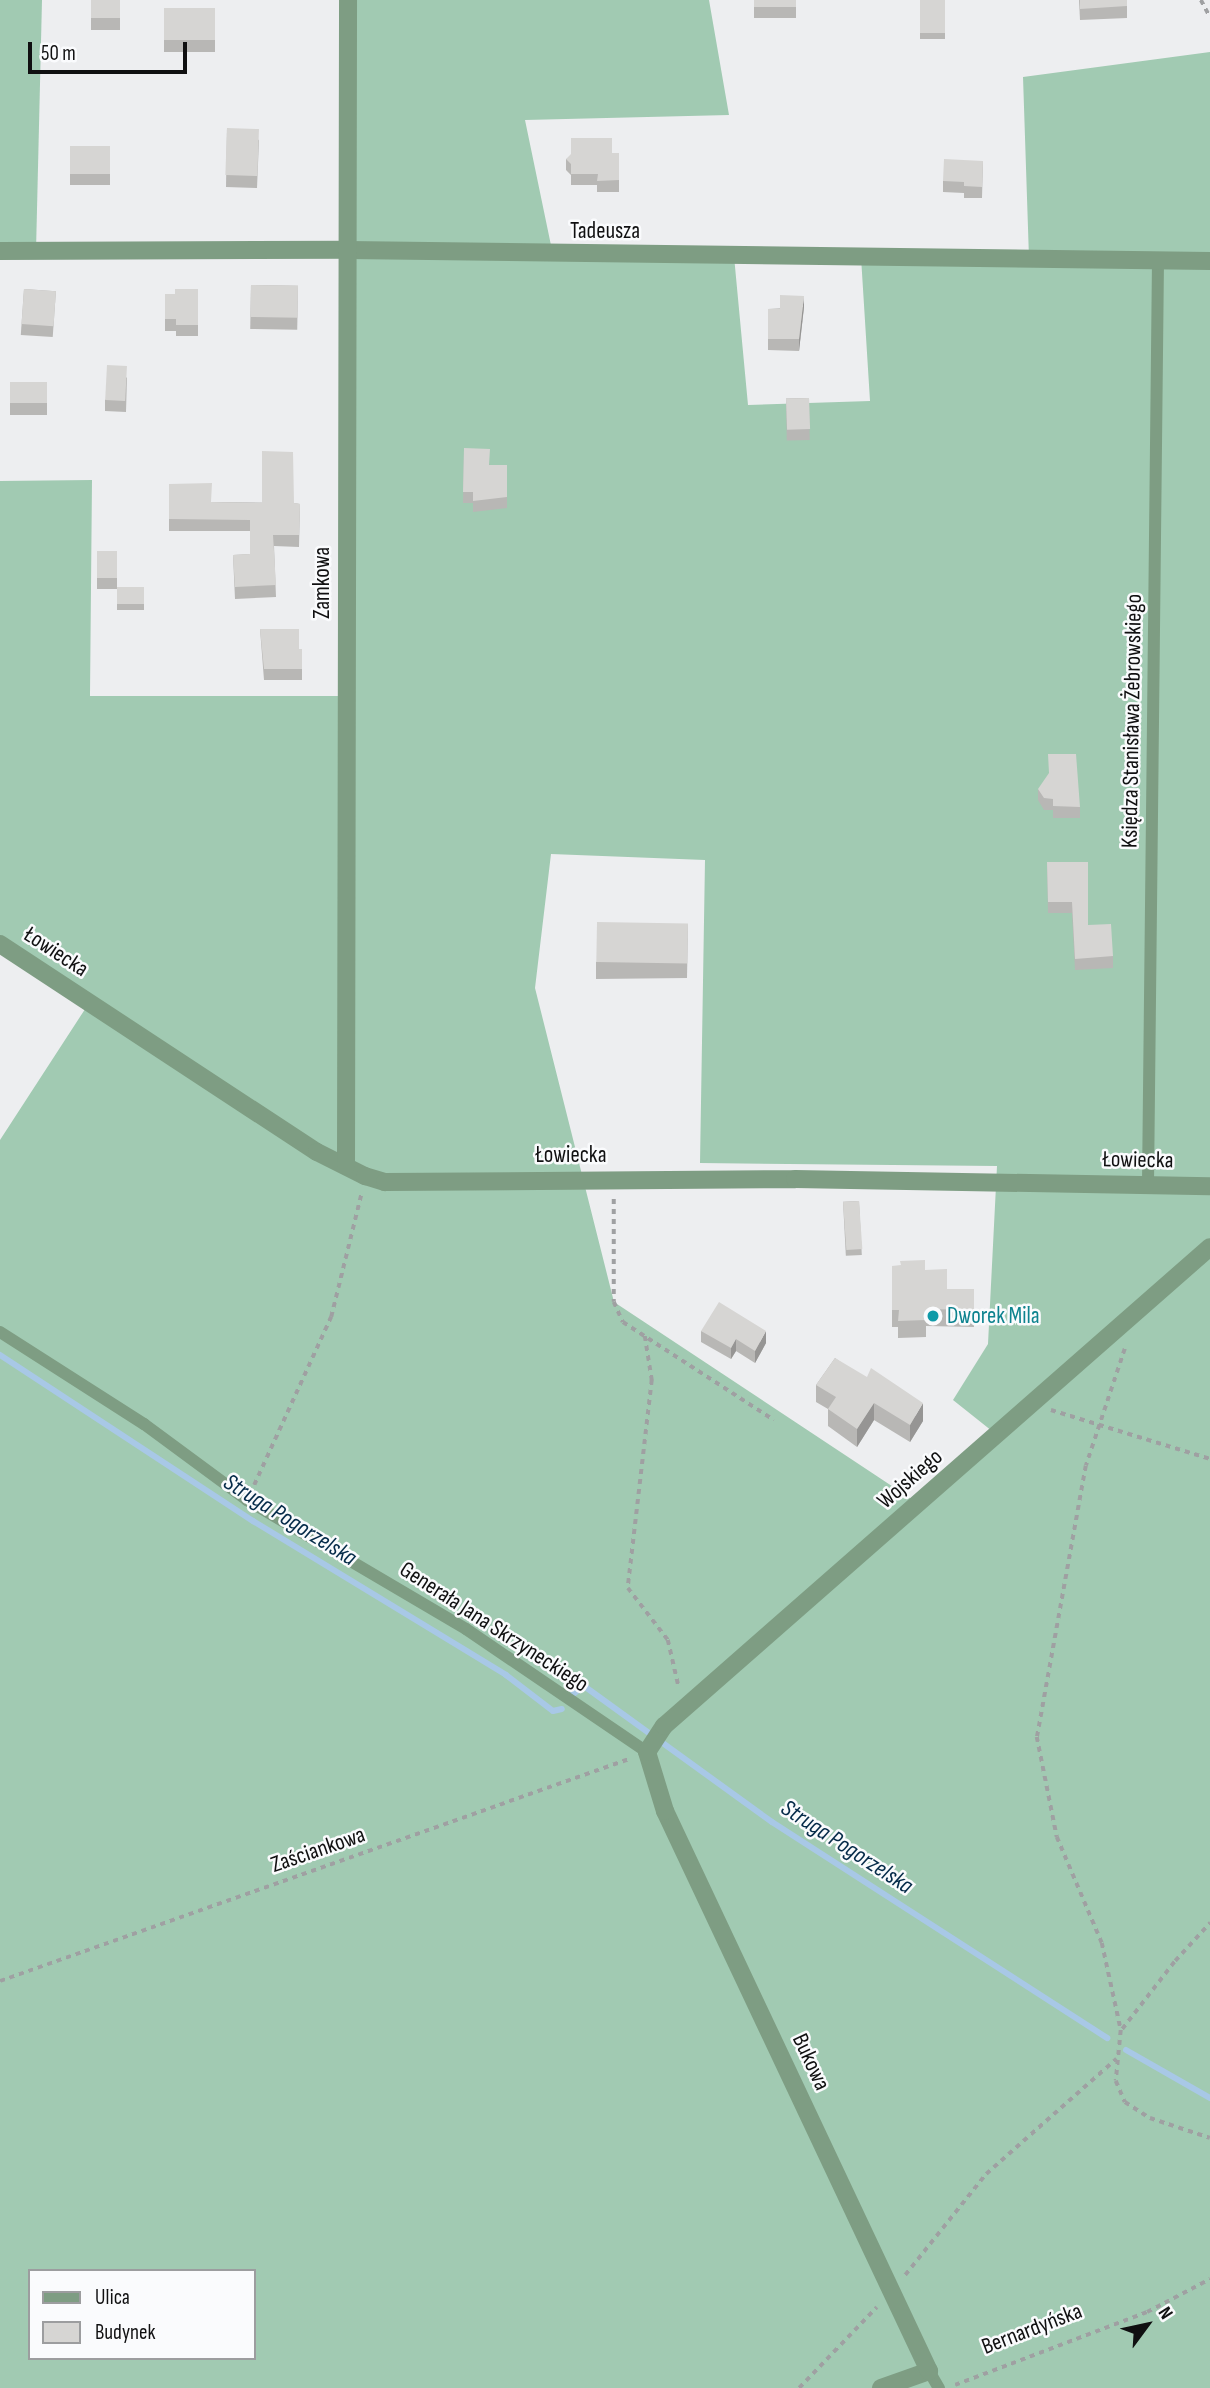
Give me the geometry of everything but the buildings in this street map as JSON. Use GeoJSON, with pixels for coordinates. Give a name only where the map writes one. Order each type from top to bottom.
{"type":"FeatureCollection","features":[{"type":"Feature","properties":{"kind":"street","name":"Zamkowa"},"geometry":{"type":"LineString","coordinates":[[346,1166],[348,0]]}},
{"type":"Feature","properties":{"kind":"street","name":"Tadeusza"},"geometry":{"type":"LineString","coordinates":[[0,251],[348,250],[1210,261]]}},
{"type":"Feature","properties":{"kind":"street","name":"Łowiecka"},"geometry":{"type":"LineString","coordinates":[[0,944],[317,1152],[365,1176],[385,1182],[614,1180],[1210,1185]]}},
{"type":"Feature","properties":{"kind":"street","name":"Wojskiego"},"geometry":{"type":"LineString","coordinates":[[651,1747],[664,1726],[1210,1247]]}},
{"type":"Feature","properties":{"kind":"street","name":"Bukowa"},"geometry":{"type":"LineString","coordinates":[[651,1747],[665,1811],[929,2371]]}},
{"type":"Feature","properties":{"kind":"street"},"geometry":{"type":"LineString","coordinates":[[881,2388],[929,2371]]}},
{"type":"Feature","properties":{"kind":"lane","name":"Księdza Stanisława Żebrowskiego"},"geometry":{"type":"LineString","coordinates":[[1148,1184],[1158,259]]}},
{"type":"Feature","properties":{"kind":"lane","name":"Generała Jana Skrzyneckiego"},"geometry":{"type":"LineString","coordinates":[[0,1332],[144,1424],[247,1500],[466,1629],[651,1747]]}},
{"type":"Feature","properties":{"kind":"lane","name":"Bukowa"},"geometry":{"type":"LineString","coordinates":[[929,2371],[939,2388]]}},
{"type":"Feature","properties":{"kind":"path"},"geometry":{"type":"LineString","coordinates":[[1201,0],[1210,17]]}},
{"type":"Feature","properties":{"kind":"path"},"geometry":{"type":"LineString","coordinates":[[247,1500],[331,1317],[365,1176]]}},
{"type":"Feature","properties":{"kind":"path"},"geometry":{"type":"LineString","coordinates":[[614,1180],[614,1302],[622,1322],[774,1420]]}},
{"type":"Feature","properties":{"kind":"path"},"geometry":{"type":"LineString","coordinates":[[645,1336],[652,1380],[628,1588],[668,1640],[684,1710]]}},
{"type":"Feature","properties":{"kind":"path"},"geometry":{"type":"LineString","coordinates":[[1125,1348],[1099,1425],[1073,1524],[1037,1737],[1057,1837],[1102,1943],[1121,2031],[1116,2059],[1116,2081],[1125,2102],[1150,2118],[1210,2138]]}},
{"type":"Feature","properties":{"kind":"path"},"geometry":{"type":"LineString","coordinates":[[1046,1408],[1210,1459]]}},
{"type":"Feature","properties":{"kind":"path","name":"Zaściankowa"},"geometry":{"type":"LineString","coordinates":[[0,1981],[651,1747]]}},
{"type":"Feature","properties":{"kind":"path"},"geometry":{"type":"LineString","coordinates":[[1121,2031],[1175,1961],[1210,1923]]}},
{"type":"Feature","properties":{"kind":"path"},"geometry":{"type":"LineString","coordinates":[[799,2388],[892,2291],[986,2174],[1116,2059]]}},
{"type":"Feature","properties":{"kind":"path","name":"Bernardyńska"},"geometry":{"type":"LineString","coordinates":[[947,2388],[1147,2312],[1210,2279]]}},
{"type":"Feature","properties":{"kind":"green space"},"geometry":{"type":"Polygon","coordinates":[[[0,0],[42,0],[36,251],[0,251],[0,0]]]}},
{"type":"Feature","properties":{"kind":"green space"},"geometry":{"type":"Polygon","coordinates":[[[348,0],[709,0],[729,115],[525,120],[553,255],[734,256],[748,405],[870,401],[861,257],[1029,258],[1023,77],[1210,52],[1210,2388],[0,2388],[0,1140],[89,1003],[0,944],[0,481],[92,480],[90,696],[346,696],[348,0]],[[551,854],[535,988],[614,1302],[919,1504],[997,1435],[953,1400],[988,1344],[997,1166],[700,1163],[705,860],[551,854]]]}},
{"type":"Feature","properties":{"kind":"waterway","name":"Struga Pogorzelska"},"geometry":{"type":"LineString","coordinates":[[0,1355],[253,1521],[506,1675],[553,1711],[562,1709]]}},
{"type":"Feature","properties":{"kind":"waterway","name":"Struga Pogorzelska"},"geometry":{"type":"LineString","coordinates":[[573,1694],[584,1686],[772,1822],[1107,2038]]}},
{"type":"Feature","properties":{"kind":"waterway","name":"Struga Pogorzelska"},"geometry":{"type":"LineString","coordinates":[[1126,2050],[1210,2098]]}},
{"type":"Feature","properties":{"kind":"place","name":"Dworek Mila"},"geometry":{"type":"Point","coordinates":[933,1316]}}]}
